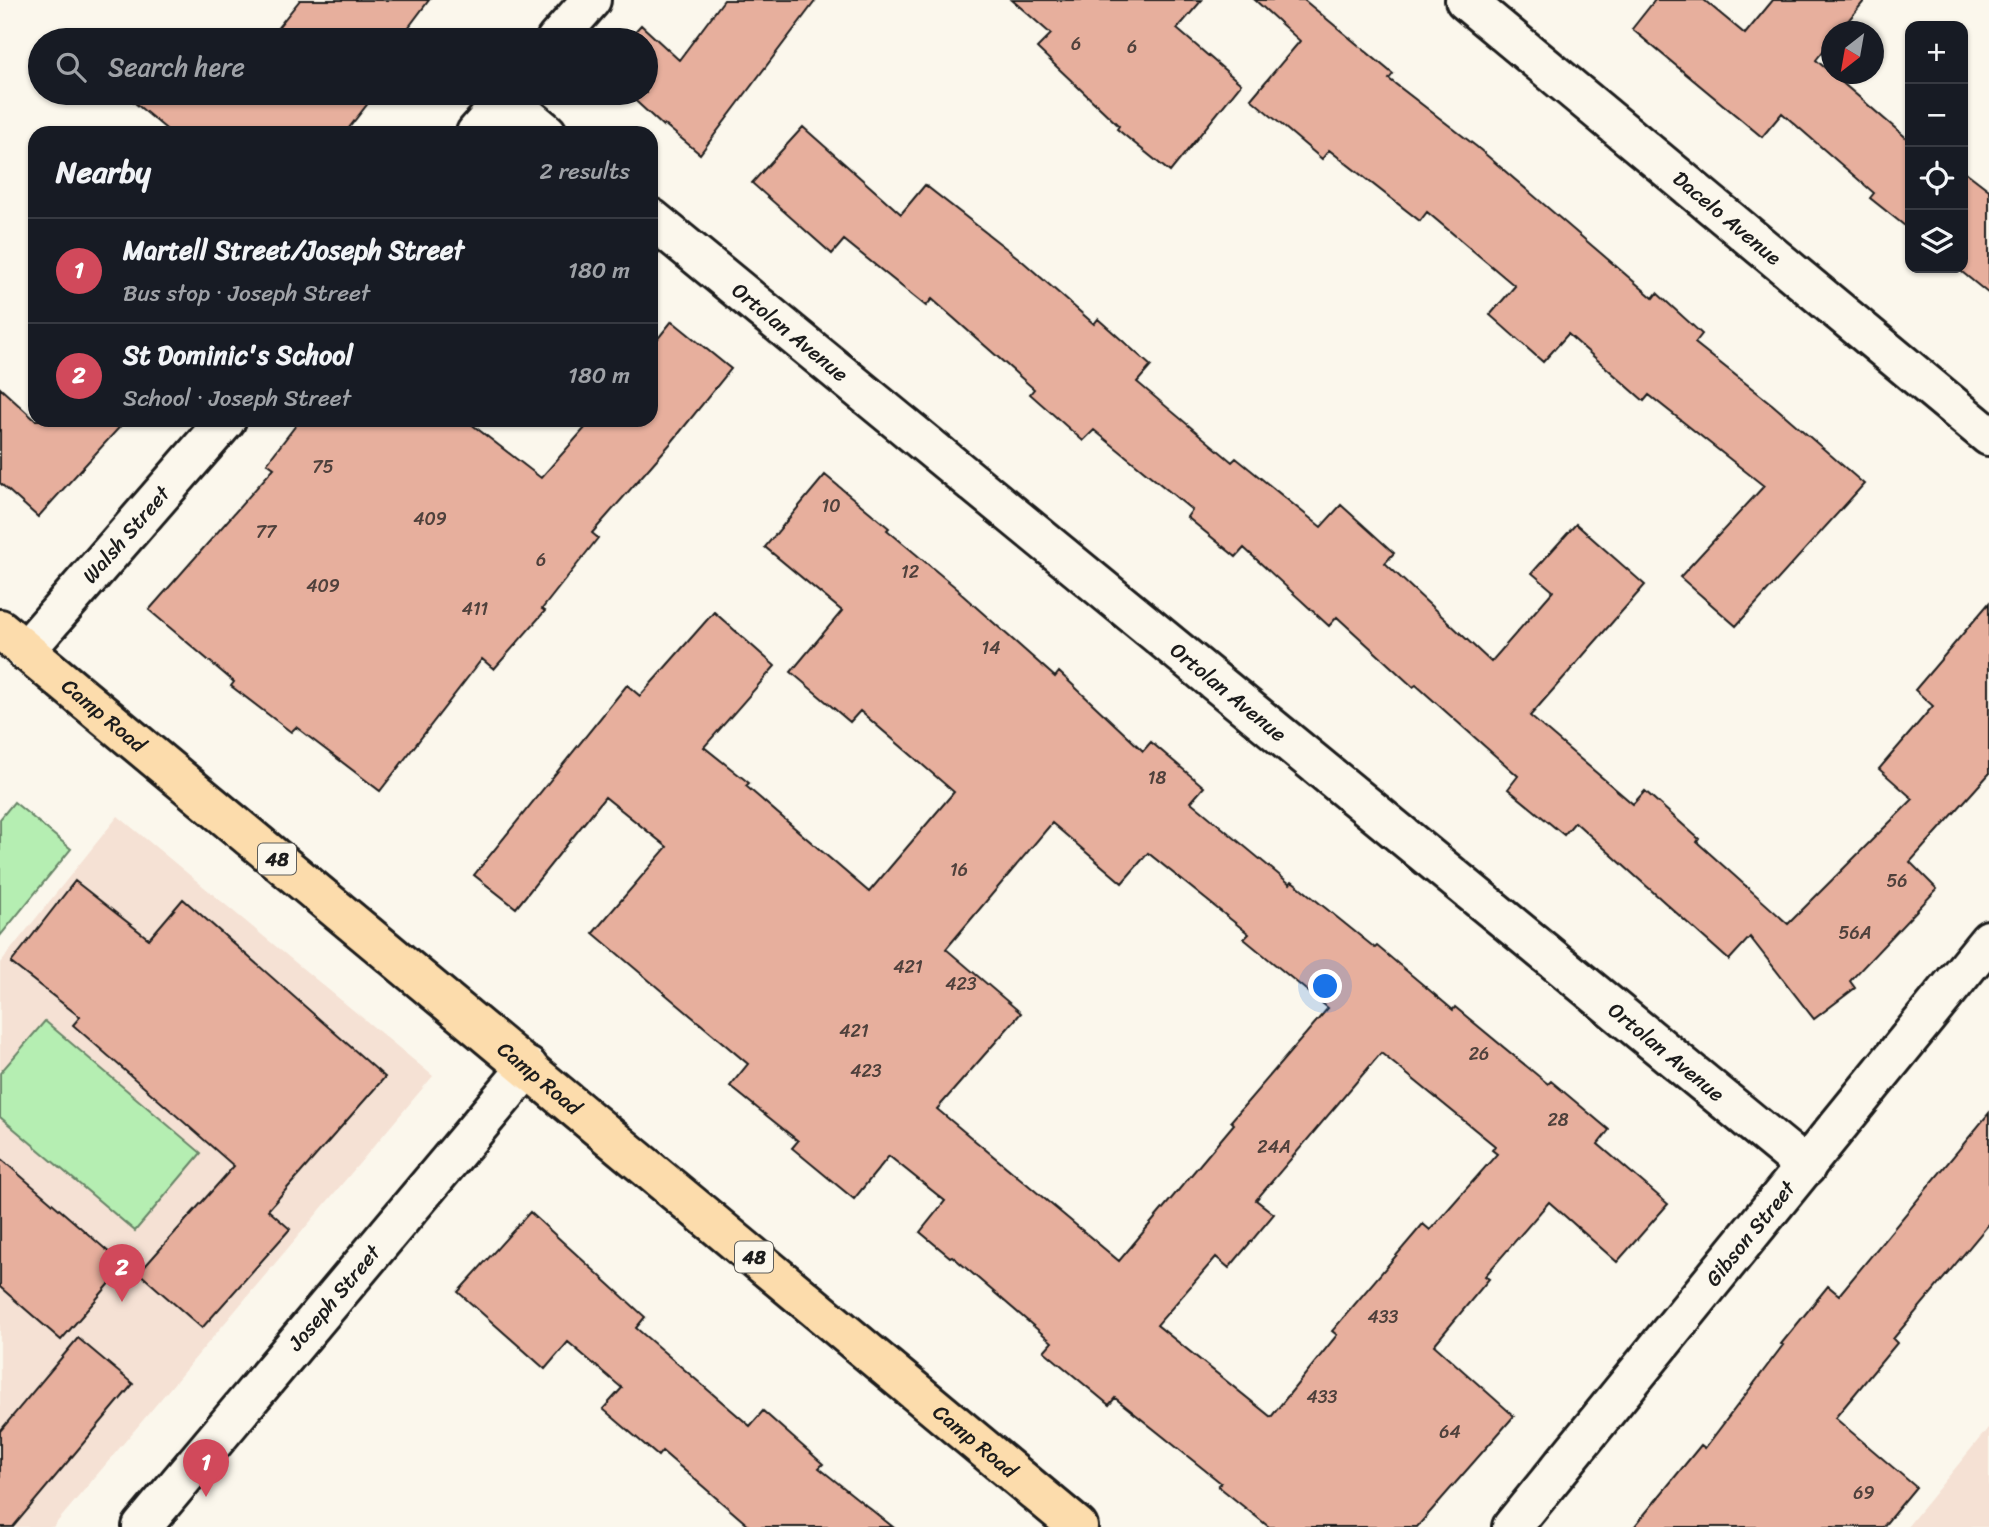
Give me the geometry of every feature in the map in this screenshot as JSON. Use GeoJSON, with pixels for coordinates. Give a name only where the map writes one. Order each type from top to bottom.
{"type":"FeatureCollection","features":[{"type":"Feature","properties":{"kind":"main road","name":"Camp Road"},"geometry":{"type":"LineString","coordinates":[[13,640],[1078,1527]]}},
{"type":"Feature","properties":{"kind":"street"},"geometry":{"type":"LineString","coordinates":[[566,28],[590,0]]}},
{"type":"Feature","properties":{"kind":"street","name":"Dacelo Avenue"},"geometry":{"type":"LineString","coordinates":[[1465,0],[1989,436]]}},
{"type":"Feature","properties":{"kind":"street"},"geometry":{"type":"LineString","coordinates":[[482,126],[501,105]]}},
{"type":"Feature","properties":{"kind":"street"},"geometry":{"type":"LineString","coordinates":[[518,105],[540,126]]}},
{"type":"Feature","properties":{"kind":"street","name":"Ortolan Avenue"},"geometry":{"type":"LineString","coordinates":[[658,224],[1807,1167]]}},
{"type":"Feature","properties":{"kind":"street","name":"Walsh Street"},"geometry":{"type":"LineString","coordinates":[[13,640],[219,427]]}},
{"type":"Feature","properties":{"kind":"street","name":"Gibson Street"},"geometry":{"type":"LineString","coordinates":[[1512,1527],[1989,940]]}},
{"type":"Feature","properties":{"kind":"street","name":"Joseph Street"},"geometry":{"type":"LineString","coordinates":[[142,1527],[527,1067]]}},
{"type":"Feature","properties":{"kind":"shaded area"},"geometry":{"type":"Polygon","coordinates":[[[118,816],[433,1076],[53,1527],[0,1527],[0,963],[118,816]]]}},
{"type":"Feature","properties":{"kind":"shaded area"},"geometry":{"type":"Polygon","coordinates":[[[1989,1427],[1989,1527],[1907,1527],[1989,1427]]]}},
{"type":"Feature","properties":{"kind":"green space"},"geometry":{"type":"Polygon","coordinates":[[[14,802],[71,849],[0,936],[0,819],[14,802]]]}},
{"type":"Feature","properties":{"kind":"green space"},"geometry":{"type":"Polygon","coordinates":[[[45,1021],[201,1153],[135,1231],[0,1117],[0,1073],[45,1021]]]}},
{"type":"Feature","properties":{"kind":"building"},"geometry":{"type":"Polygon","coordinates":[[[300,0],[429,0],[408,28],[278,28],[300,0]]]}},
{"type":"Feature","properties":{"kind":"building"},"geometry":{"type":"Polygon","coordinates":[[[724,0],[816,0],[700,154],[640,105],[658,105],[658,41],[679,60],[724,0]]]}},
{"type":"Feature","properties":{"kind":"building"},"geometry":{"type":"Polygon","coordinates":[[[1012,0],[1202,0],[1177,29],[1241,84],[1170,172],[1117,129],[1119,126],[1037,48],[1051,34],[1012,0]]]}},
{"type":"Feature","properties":{"kind":"building"},"geometry":{"type":"Polygon","coordinates":[[[1255,0],[1304,0],[1393,74],[1389,79],[1477,147],[1653,298],[1657,293],[1702,334],[1695,343],[1773,405],[1864,484],[1736,626],[1680,577],[1764,486],[1649,395],[1644,401],[1568,334],[1543,362],[1490,315],[1515,286],[1427,212],[1420,221],[1329,150],[1322,159],[1251,99],[1300,41],[1255,0]]]}},
{"type":"Feature","properties":{"kind":"building"},"geometry":{"type":"Polygon","coordinates":[[[1655,0],[1704,0],[1745,34],[1773,0],[1865,0],[1848,21],[1821,21],[1821,54],[1816,60],[1821,64],[1821,84],[1844,84],[1905,137],[1905,226],[1870,198],[1874,193],[1782,113],[1762,137],[1632,29],[1655,0]]]}},
{"type":"Feature","properties":{"kind":"building"},"geometry":{"type":"Polygon","coordinates":[[[137,105],[367,105],[350,126],[163,126],[137,105]]]}},
{"type":"Feature","properties":{"kind":"building"},"geometry":{"type":"Polygon","coordinates":[[[803,127],[901,214],[925,185],[1021,260],[1094,324],[1098,319],[1151,366],[1137,382],[1232,462],[1236,458],[1321,527],[1341,505],[1394,553],[1385,563],[1491,662],[1553,591],[1532,573],[1576,524],[1645,585],[1530,716],[1633,804],[1645,791],[1788,924],[1913,799],[1879,769],[1933,706],[1915,690],[1989,603],[1989,774],[1910,862],[1937,889],[1850,981],[1855,988],[1814,1019],[1750,937],[1729,960],[1575,822],[1564,835],[1508,789],[1518,776],[1416,685],[1413,687],[1337,617],[1329,626],[1244,548],[1236,557],[1187,517],[1192,510],[1094,430],[1083,441],[1030,394],[1034,389],[932,299],[926,306],[844,240],[832,254],[752,183],[803,127]]]}},
{"type":"Feature","properties":{"kind":"building"},"geometry":{"type":"Polygon","coordinates":[[[1968,174],[1989,190],[1989,294],[1963,273],[1968,273],[1968,174]]]}},
{"type":"Feature","properties":{"kind":"building"},"geometry":{"type":"Polygon","coordinates":[[[672,321],[731,369],[592,533],[598,538],[542,609],[545,611],[494,669],[482,659],[380,791],[296,727],[291,732],[231,686],[234,682],[149,610],[274,468],[267,463],[295,427],[475,427],[541,478],[586,427],[658,427],[658,338],[672,321]]]}},
{"type":"Feature","properties":{"kind":"building"},"geometry":{"type":"Polygon","coordinates":[[[0,388],[28,414],[28,427],[120,427],[38,517],[0,483],[0,388]]]}},
{"type":"Feature","properties":{"kind":"building"},"geometry":{"type":"Polygon","coordinates":[[[825,475],[889,528],[887,530],[960,591],[1055,677],[1059,672],[1143,751],[1151,742],[1204,787],[1191,802],[1290,884],[1292,881],[1375,948],[1377,946],[1453,1010],[1455,1007],[1548,1084],[1551,1081],[1609,1130],[1598,1144],[1668,1204],[1617,1262],[1549,1202],[1485,1276],[1489,1279],[1434,1345],[1514,1416],[1417,1527],[1269,1527],[1218,1486],[1221,1483],[1115,1398],[1109,1405],[1044,1351],[1052,1342],[920,1232],[945,1201],[889,1156],[854,1199],[792,1148],[798,1141],[730,1086],[748,1064],[593,933],[667,847],[605,797],[516,908],[474,875],[627,685],[640,696],[714,612],[775,666],[704,747],[749,783],[746,786],[869,892],[954,792],[860,711],[850,722],[791,672],[842,611],[765,547],[825,475]],[[1052,823],[946,949],[1021,1013],[937,1109],[1119,1261],[1234,1124],[1231,1121],[1328,1008],[1244,939],[1249,934],[1148,853],[1122,883],[1052,823]],[[1381,1053],[1256,1200],[1274,1214],[1229,1268],[1216,1257],[1157,1325],[1271,1417],[1337,1335],[1332,1331],[1423,1224],[1430,1230],[1497,1154],[1492,1150],[1495,1146],[1381,1053]]]}},
{"type":"Feature","properties":{"kind":"building"},"geometry":{"type":"Polygon","coordinates":[[[75,881],[149,939],[183,899],[385,1077],[268,1210],[290,1229],[202,1328],[139,1273],[234,1166],[73,1025],[80,1017],[11,963],[75,881]]]}},
{"type":"Feature","properties":{"kind":"building"},"geometry":{"type":"Polygon","coordinates":[[[1989,1113],[1989,1224],[1893,1339],[1897,1343],[1835,1418],[1916,1487],[1883,1527],[1634,1527],[1701,1445],[1705,1448],[1783,1345],[1781,1344],[1828,1286],[1839,1295],[1989,1113]]]}},
{"type":"Feature","properties":{"kind":"building"},"geometry":{"type":"Polygon","coordinates":[[[0,1158],[125,1266],[61,1340],[0,1287],[0,1158]]]}},
{"type":"Feature","properties":{"kind":"building"},"geometry":{"type":"Polygon","coordinates":[[[530,1212],[645,1317],[636,1328],[750,1426],[763,1411],[823,1464],[819,1468],[893,1527],[750,1527],[662,1451],[658,1456],[603,1409],[622,1388],[568,1342],[545,1369],[458,1292],[530,1212]]]}},
{"type":"Feature","properties":{"kind":"building"},"geometry":{"type":"Polygon","coordinates":[[[78,1338],[133,1384],[13,1527],[0,1527],[0,1431],[78,1338]]]}},
{"type":"Feature","properties":{"kind":"place","name":"St Dominic's School"},"geometry":{"type":"Point","coordinates":[122,1302]}},
{"type":"Feature","properties":{"kind":"place","name":"Martell Street/Joseph Street"},"geometry":{"type":"Point","coordinates":[206,1497]}}]}
